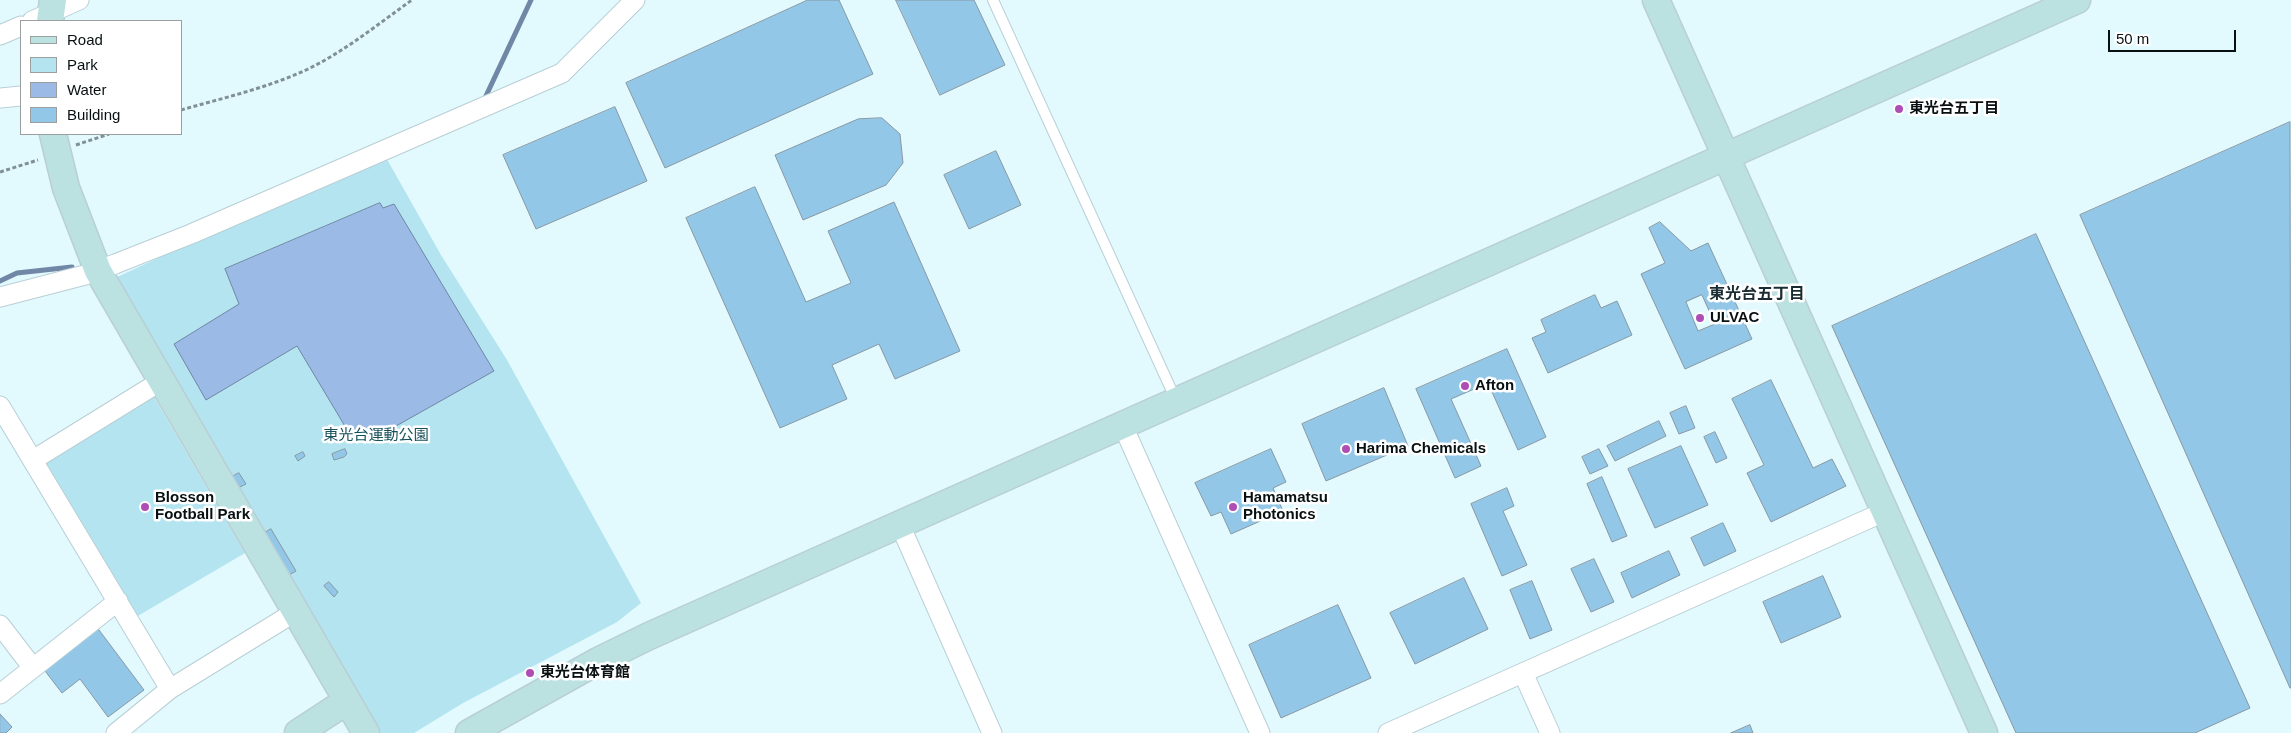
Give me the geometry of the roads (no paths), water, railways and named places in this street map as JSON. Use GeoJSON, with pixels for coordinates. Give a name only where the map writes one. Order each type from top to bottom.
{"type":"FeatureCollection","features":[{"type":"Feature","properties":{"kind":"street"},"geometry":{"type":"LineString","coordinates":[[47,14],[80,0]]}},
{"type":"Feature","properties":{"kind":"street"},"geometry":{"type":"LineString","coordinates":[[0,297],[98,271],[191,234],[562,73],[635,0]]}},
{"type":"Feature","properties":{"kind":"street"},"geometry":{"type":"LineString","coordinates":[[1656,0],[1984,733]]}},
{"type":"Feature","properties":{"kind":"street"},"geometry":{"type":"LineString","coordinates":[[469,733],[649,636],[2077,0]]}},
{"type":"Feature","properties":{"kind":"street"},"geometry":{"type":"LineString","coordinates":[[0,35],[20,26]]}},
{"type":"Feature","properties":{"kind":"street"},"geometry":{"type":"LineString","coordinates":[[0,98],[20,96]]}},
{"type":"Feature","properties":{"kind":"street"},"geometry":{"type":"LineString","coordinates":[[55,143],[66,188],[98,271],[366,733]]}},
{"type":"Feature","properties":{"kind":"street"},"geometry":{"type":"LineString","coordinates":[[33,460],[161,381]]}},
{"type":"Feature","properties":{"kind":"street"},"geometry":{"type":"LineString","coordinates":[[0,406],[170,689]]}},
{"type":"Feature","properties":{"kind":"street"},"geometry":{"type":"LineString","coordinates":[[1123,426],[1260,733]]}},
{"type":"Feature","properties":{"kind":"street"},"geometry":{"type":"LineString","coordinates":[[1388,733],[1886,511]]}},
{"type":"Feature","properties":{"kind":"street"},"geometry":{"type":"LineString","coordinates":[[900,525],[992,733]]}},
{"type":"Feature","properties":{"kind":"street"},"geometry":{"type":"LineString","coordinates":[[0,694],[118,602]]}},
{"type":"Feature","properties":{"kind":"street"},"geometry":{"type":"LineString","coordinates":[[116,733],[170,689],[295,612]]}},
{"type":"Feature","properties":{"kind":"street"},"geometry":{"type":"LineString","coordinates":[[0,625],[33,668]]}},
{"type":"Feature","properties":{"kind":"street"},"geometry":{"type":"LineString","coordinates":[[1523,673],[1550,733]]}},
{"type":"Feature","properties":{"kind":"street"},"geometry":{"type":"LineString","coordinates":[[298,733],[347,701]]}},
{"type":"Feature","properties":{"kind":"lane"},"geometry":{"type":"LineString","coordinates":[[993,0],[1177,401]]}},
{"type":"Feature","properties":{"kind":"water"},"geometry":{"type":"Polygon","coordinates":[[[380,203],[383,208],[394,204],[494,371],[396,426],[389,428],[390,431],[355,443],[297,346],[206,400],[174,344],[239,304],[225,269],[380,203]]]}},
{"type":"Feature","properties":{"kind":"waterway"},"geometry":{"type":"LineString","coordinates":[[482,100],[485,98],[531,0]]}},
{"type":"Feature","properties":{"kind":"waterway"},"geometry":{"type":"LineString","coordinates":[[0,281],[17,273],[72,267]]}},
{"type":"Feature","properties":{"kind":"place","name":"東光台五丁目"},"geometry":{"type":"Point","coordinates":[1899,109]}},
{"type":"Feature","properties":{"kind":"place","name":"ULVAC"},"geometry":{"type":"Point","coordinates":[1700,318]}},
{"type":"Feature","properties":{"kind":"place","name":"Afton"},"geometry":{"type":"Point","coordinates":[1465,386]}},
{"type":"Feature","properties":{"kind":"place","name":"Harima Chemicals"},"geometry":{"type":"Point","coordinates":[1346,449]}},
{"type":"Feature","properties":{"kind":"place","name":"Blosson Football Park"},"geometry":{"type":"Point","coordinates":[145,507]}},
{"type":"Feature","properties":{"kind":"place","name":"Hamamatsu Photonics"},"geometry":{"type":"Point","coordinates":[1233,507]}},
{"type":"Feature","properties":{"kind":"place","name":"東光台体育館"},"geometry":{"type":"Point","coordinates":[530,673]}},
{"type":"Feature","properties":{"kind":"district","name":"東光台五丁目"},"geometry":{"type":"Point","coordinates":[1757,295]}},
{"type":"Feature","properties":{"kind":"park label","name":"東光台運動公園"},"geometry":{"type":"Point","coordinates":[376,436]}}]}
